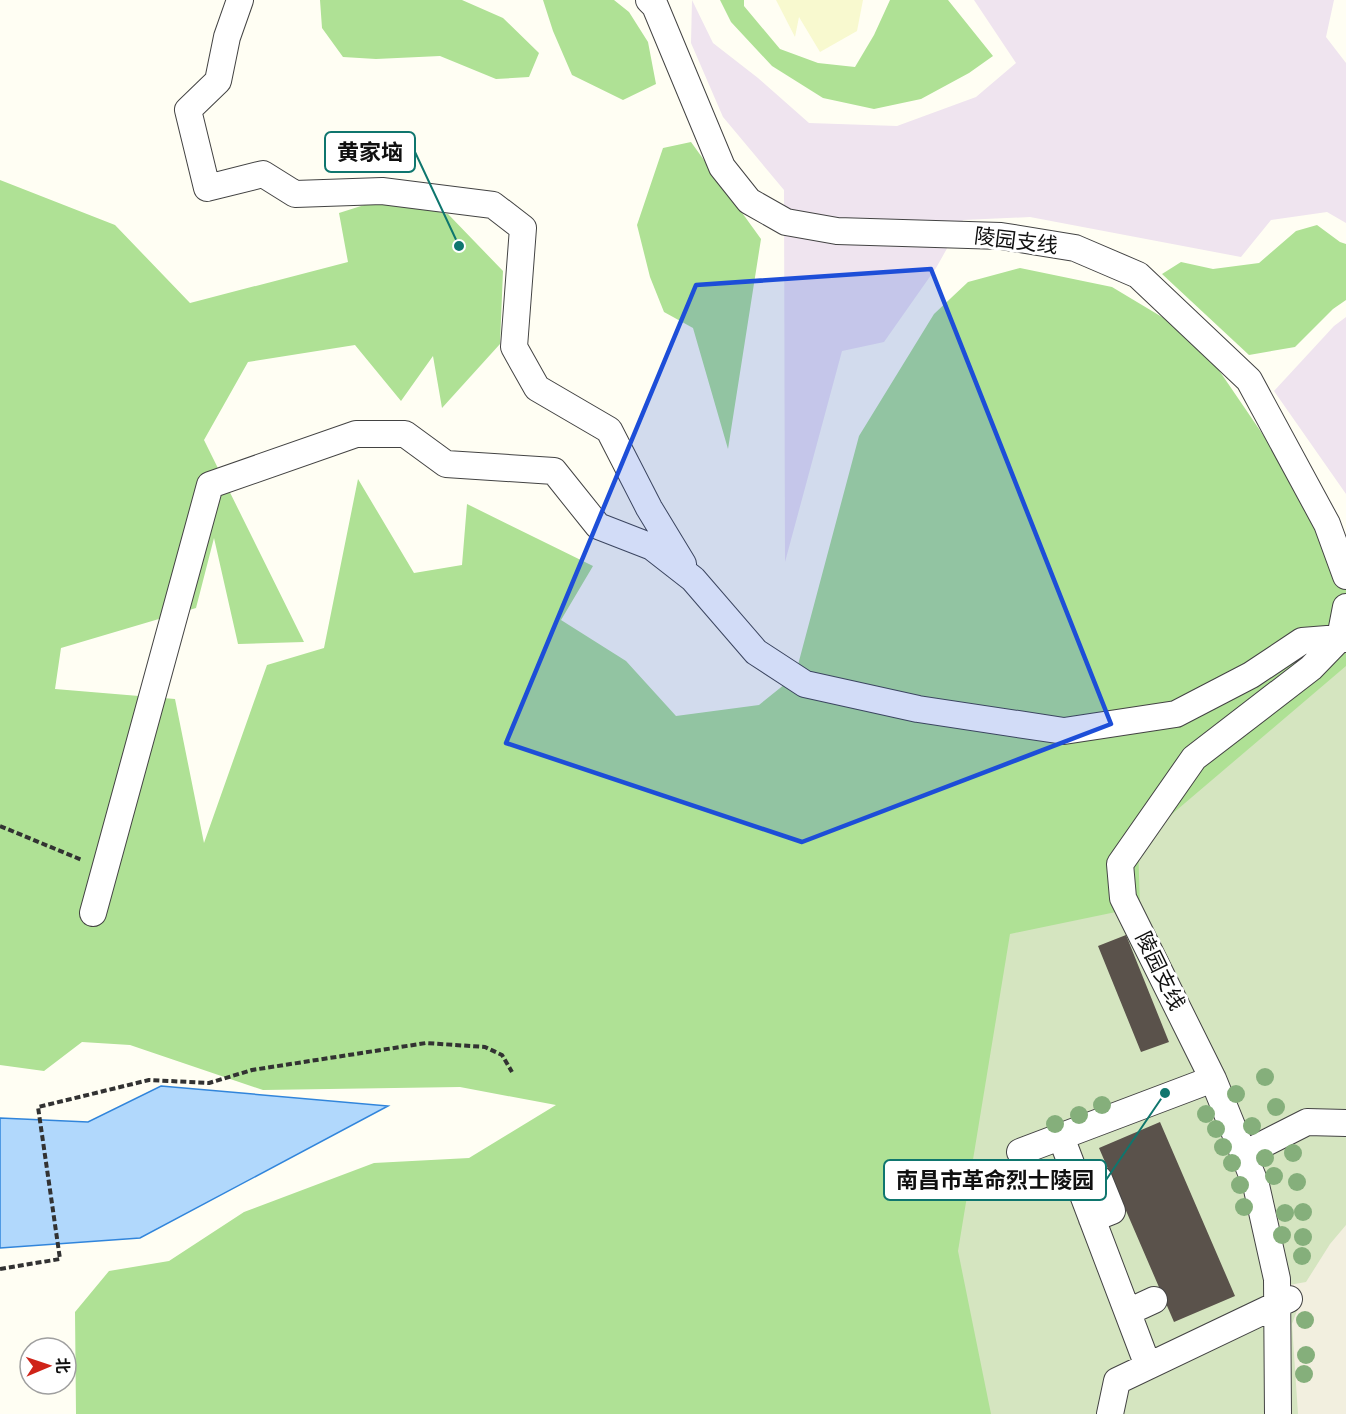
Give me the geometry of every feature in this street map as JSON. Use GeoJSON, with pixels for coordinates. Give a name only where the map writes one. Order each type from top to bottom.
{"type":"FeatureCollection","features":[{"type":"Feature","properties":{"kind":"street"},"geometry":{"type":"LineString","coordinates":[[240,0],[227,37],[218,81],[188,110],[207,188],[263,174],[295,194],[382,191],[493,205],[523,228],[514,347],[537,388],[609,429],[649,508],[693,579],[756,652],[805,684],[918,709],[1064,731],[1176,714],[1251,675],[1302,641],[1343,638],[1346,607]]}},
{"type":"Feature","properties":{"kind":"street","name":"陵园支线"},"geometry":{"type":"LineString","coordinates":[[648,0],[655,6],[722,166],[749,201],[777,217],[786,222],[837,231],[1001,236],[1075,248],[1138,275],[1249,380],[1327,524],[1346,576]]}},
{"type":"Feature","properties":{"kind":"street"},"geometry":{"type":"LineString","coordinates":[[93,913],[210,485],[356,434],[405,434],[446,464],[554,471],[598,526],[652,547],[693,579]]}},
{"type":"Feature","properties":{"kind":"street","name":"陵园支线"},"geometry":{"type":"LineString","coordinates":[[1278,1414],[1283,1302],[1256,1185],[1213,1079],[1123,898],[1120,864],[1194,758],[1311,668],[1343,638]]}},
{"type":"Feature","properties":{"kind":"street"},"geometry":{"type":"LineString","coordinates":[[1020,1152],[1061,1137],[1126,1120],[1213,1079]]}},
{"type":"Feature","properties":{"kind":"street"},"geometry":{"type":"LineString","coordinates":[[1244,1154],[1307,1122],[1346,1123]]}},
{"type":"Feature","properties":{"kind":"street"},"geometry":{"type":"LineString","coordinates":[[1061,1137],[1148,1366]]}},
{"type":"Feature","properties":{"kind":"street"},"geometry":{"type":"LineString","coordinates":[[1128,1312],[1154,1300]]}},
{"type":"Feature","properties":{"kind":"street"},"geometry":{"type":"LineString","coordinates":[[1110,1414],[1117,1381],[1148,1366],[1210,1328],[1283,1302]]}},
{"type":"Feature","properties":{"kind":"path"},"geometry":{"type":"LineString","coordinates":[[0,826],[105,870]]}},
{"type":"Feature","properties":{"kind":"path"},"geometry":{"type":"LineString","coordinates":[[0,1269],[60,1259],[38,1107],[149,1080],[209,1083],[252,1070],[426,1043],[485,1047],[502,1055],[512,1072]]}},
{"type":"Feature","properties":{"kind":"highlighted area"},"geometry":{"type":"Polygon","coordinates":[[[931,269],[1111,724],[802,842],[506,743],[696,285],[931,269]]]}},
{"type":"Feature","properties":{"kind":"shaded area"},"geometry":{"type":"Polygon","coordinates":[[[692,0],[713,43],[758,78],[809,123],[897,126],[976,97],[1016,63],[974,0],[1334,0],[1326,37],[1346,63],[1346,223],[1327,212],[1271,220],[1241,257],[1030,217],[963,220],[936,268],[884,342],[842,351],[785,562],[784,190],[723,117],[691,43],[692,0]]]}},
{"type":"Feature","properties":{"kind":"shaded area"},"geometry":{"type":"Polygon","coordinates":[[[1346,317],[1346,494],[1274,391],[1334,326],[1346,317]]]}},
{"type":"Feature","properties":{"kind":"shaded area"},"geometry":{"type":"Polygon","coordinates":[[[1346,1225],[1346,1414],[1298,1414],[1292,1324],[1298,1308],[1289,1312],[1289,1285],[1306,1282],[1330,1244],[1346,1225]]]}},
{"type":"Feature","properties":{"kind":"green space"},"geometry":{"type":"Polygon","coordinates":[[[320,0],[462,0],[503,18],[539,53],[529,77],[496,79],[440,56],[376,59],[343,57],[322,28],[320,0]]]}},
{"type":"Feature","properties":{"kind":"green space"},"geometry":{"type":"Polygon","coordinates":[[[543,0],[614,0],[629,12],[648,42],[656,84],[623,100],[572,75],[553,31],[543,0]]]}},
{"type":"Feature","properties":{"kind":"green space"},"geometry":{"type":"Polygon","coordinates":[[[720,0],[744,0],[744,6],[780,49],[818,63],[855,67],[874,35],[890,0],[948,0],[993,56],[969,73],[921,99],[874,109],[823,98],[772,66],[731,22],[720,0]]]}},
{"type":"Feature","properties":{"kind":"green space"},"geometry":{"type":"Polygon","coordinates":[[[776,0],[863,0],[857,31],[820,52],[799,17],[795,37],[776,0]]]}},
{"type":"Feature","properties":{"kind":"green space"},"geometry":{"type":"Polygon","coordinates":[[[691,142],[761,239],[728,449],[693,328],[664,312],[650,277],[637,225],[663,148],[691,142]]]}},
{"type":"Feature","properties":{"kind":"green space"},"geometry":{"type":"Polygon","coordinates":[[[0,180],[115,225],[190,303],[348,262],[339,213],[380,200],[448,214],[503,271],[500,344],[442,408],[433,356],[401,401],[355,345],[248,362],[204,440],[304,642],[238,644],[214,538],[196,608],[61,648],[55,689],[175,699],[204,843],[267,665],[324,648],[358,479],[414,573],[462,565],[467,504],[593,566],[561,620],[626,661],[676,716],[759,705],[795,676],[859,436],[934,314],[968,282],[1020,268],[1112,287],[1197,338],[1313,508],[1346,576],[1346,1414],[76,1414],[78,1336],[75,1336],[75,1312],[109,1271],[169,1261],[244,1212],[374,1163],[469,1158],[556,1105],[460,1087],[263,1090],[130,1045],[82,1042],[44,1071],[0,1065],[0,180]]]}},
{"type":"Feature","properties":{"kind":"green space"},"geometry":{"type":"Polygon","coordinates":[[[1317,225],[1346,244],[1346,300],[1333,309],[1295,347],[1249,355],[1162,274],[1181,262],[1213,269],[1259,263],[1296,231],[1317,225]]]}},
{"type":"Feature","properties":{"kind":"green space"},"geometry":{"type":"Polygon","coordinates":[[[1346,666],[1346,1414],[991,1414],[958,1251],[1010,934],[1140,907],[1138,843],[1346,666]]]}},
{"type":"Feature","properties":{"kind":"water"},"geometry":{"type":"Polygon","coordinates":[[[161,1086],[388,1106],[140,1238],[0,1248],[0,1118],[88,1122],[161,1086]]]}},
{"type":"Feature","properties":{"kind":"building"},"geometry":{"type":"Polygon","coordinates":[[[1126,935],[1169,1042],[1141,1052],[1098,946],[1126,935]]]}},
{"type":"Feature","properties":{"kind":"building"},"geometry":{"type":"Polygon","coordinates":[[[1160,1122],[1235,1296],[1174,1322],[1099,1148],[1160,1122]]]}},
{"type":"Feature","properties":{"kind":"place","name":"黄家垴"},"geometry":{"type":"Point","coordinates":[459,246]}},
{"type":"Feature","properties":{"kind":"place","name":"南昌市革命烈士陵园"},"geometry":{"type":"Point","coordinates":[1165,1093]}}]}
